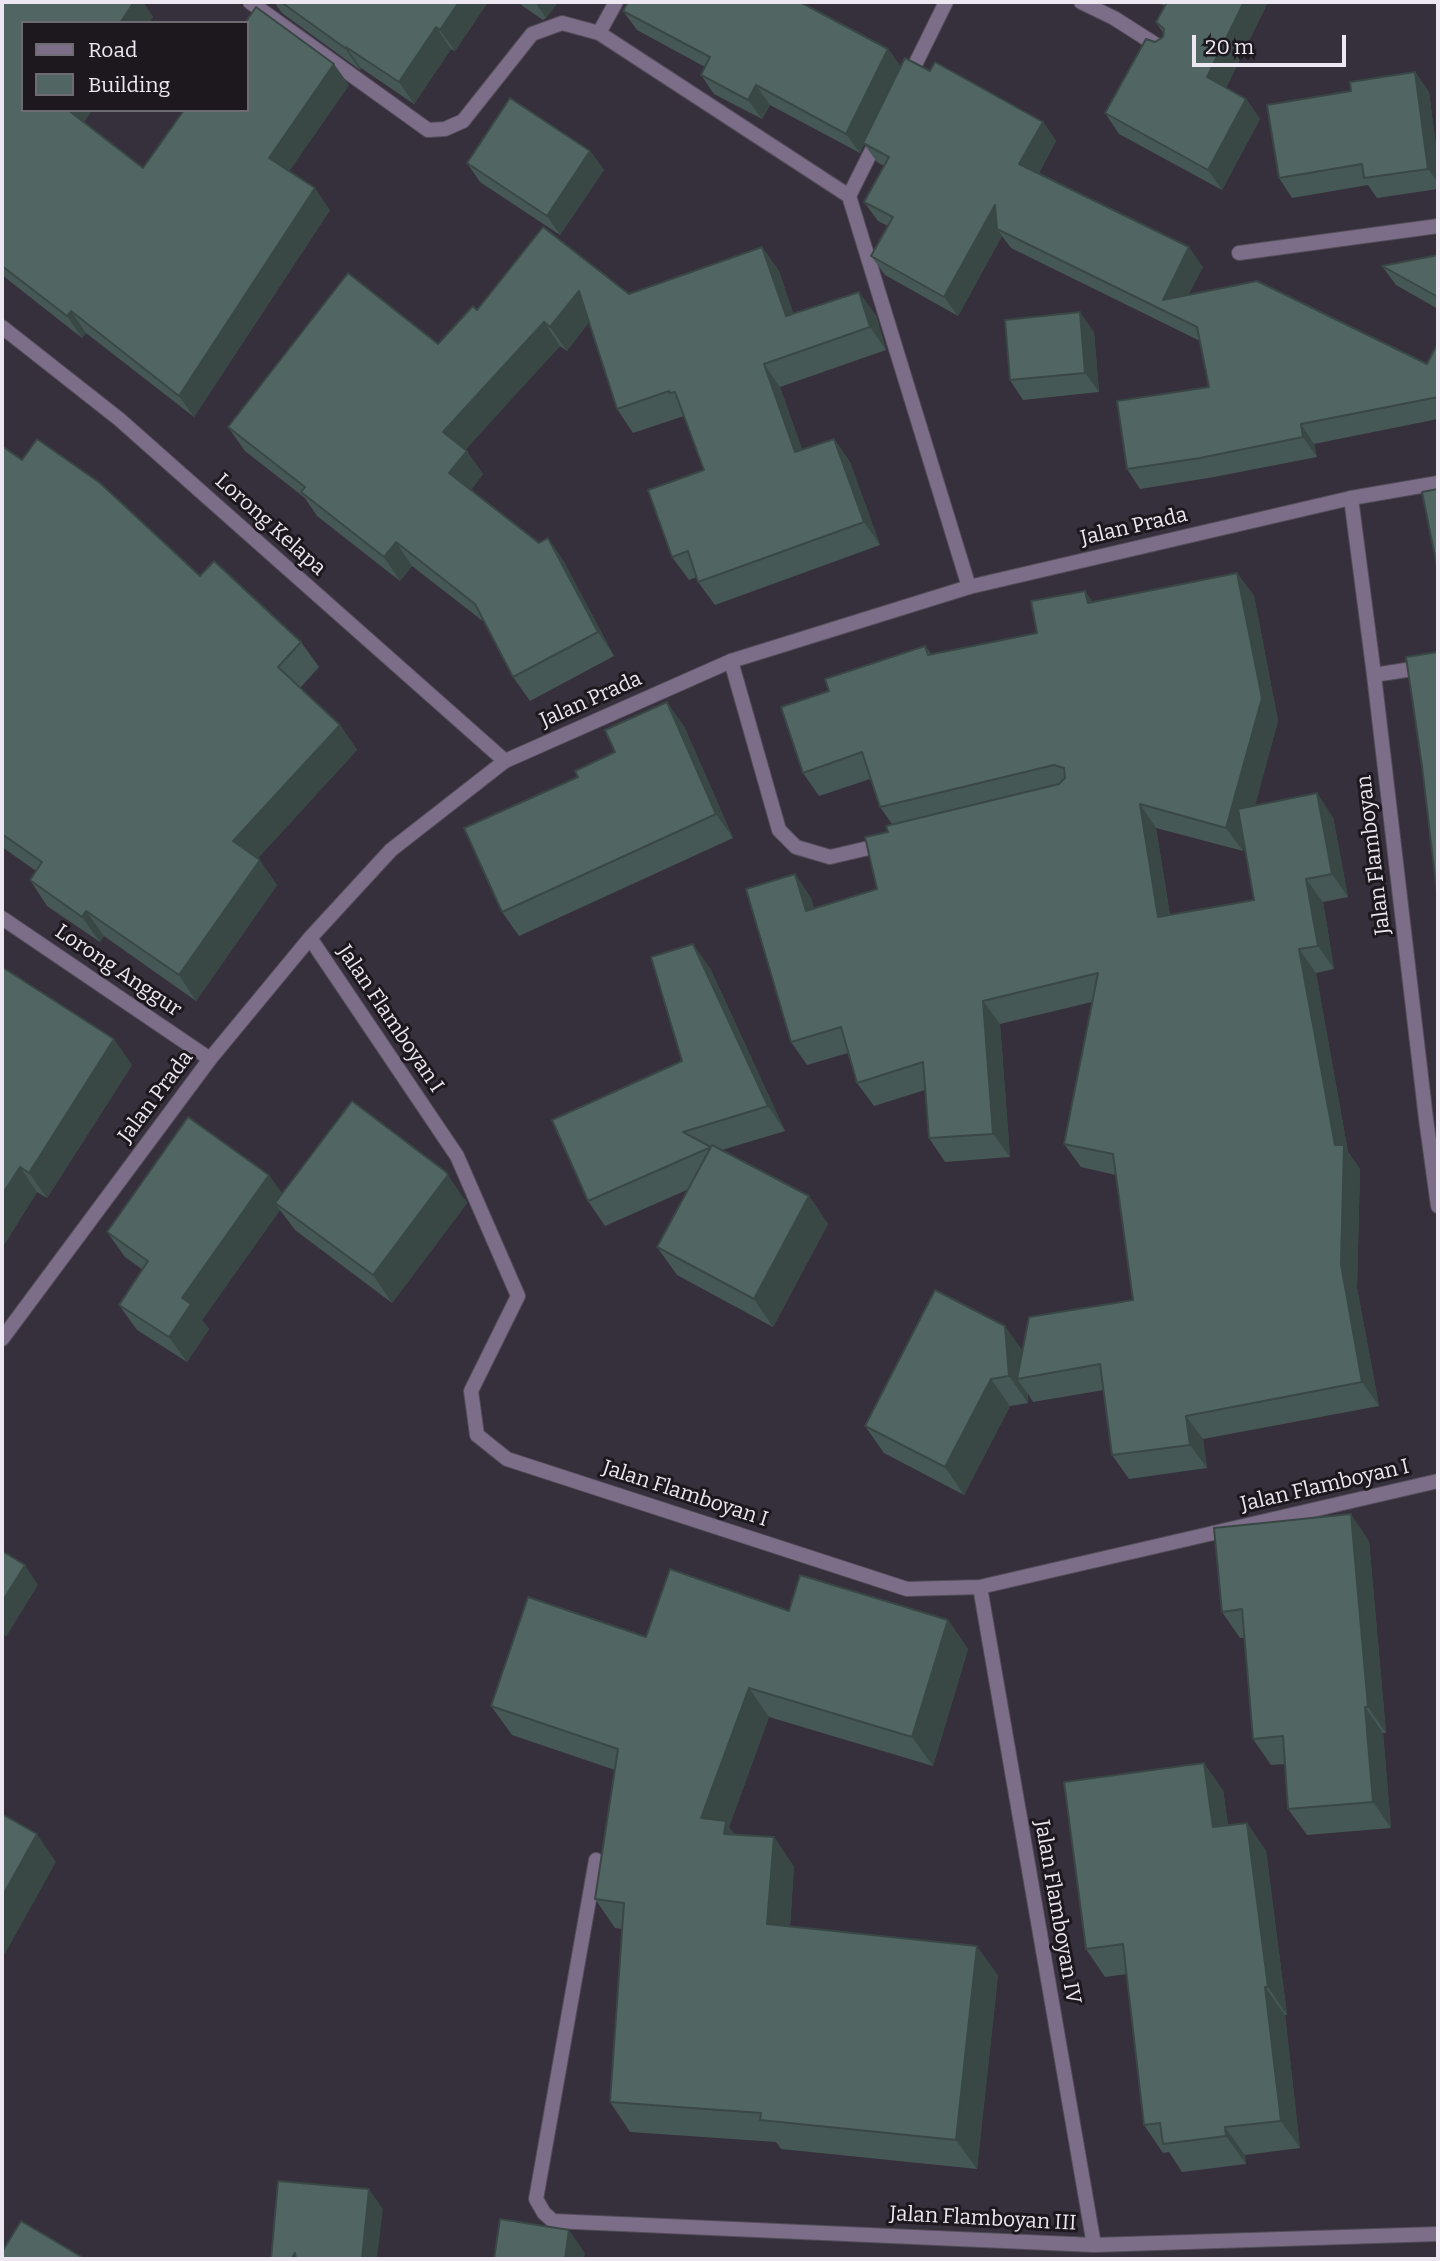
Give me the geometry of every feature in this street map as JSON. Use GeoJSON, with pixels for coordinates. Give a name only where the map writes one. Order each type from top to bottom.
{"type":"FeatureCollection","features":[{"type":"Feature","properties":{"kind":"street"},"geometry":{"type":"LineString","coordinates":[[250,2],[428,130],[445,130],[463,121],[532,34],[562,23],[599,33],[849,196],[968,587]]}},
{"type":"Feature","properties":{"kind":"street"},"geometry":{"type":"LineString","coordinates":[[599,33],[616,2]]}},
{"type":"Feature","properties":{"kind":"street"},"geometry":{"type":"LineString","coordinates":[[904,87],[946,2]]}},
{"type":"Feature","properties":{"kind":"street"},"geometry":{"type":"LineString","coordinates":[[1081,2],[1114,18],[1169,53]]}},
{"type":"Feature","properties":{"kind":"street"},"geometry":{"type":"LineString","coordinates":[[849,196],[885,123]]}},
{"type":"Feature","properties":{"kind":"street"},"geometry":{"type":"LineString","coordinates":[[1239,253],[1438,226]]}},
{"type":"Feature","properties":{"kind":"street","name":"Lorong Kelapa"},"geometry":{"type":"LineString","coordinates":[[2,327],[119,419],[505,761]]}},
{"type":"Feature","properties":{"kind":"street","name":"Jalan Prada"},"geometry":{"type":"LineString","coordinates":[[2,1339],[210,1059],[310,938],[391,850],[505,761],[731,661],[968,587],[1351,498],[1438,483]]}},
{"type":"Feature","properties":{"kind":"street","name":"Jalan Flamboyan"},"geometry":{"type":"LineString","coordinates":[[1351,498],[1432,1118],[1438,1206]]}},
{"type":"Feature","properties":{"kind":"street"},"geometry":{"type":"LineString","coordinates":[[731,661],[779,830],[796,847],[830,857],[898,841]]}},
{"type":"Feature","properties":{"kind":"street"},"geometry":{"type":"LineString","coordinates":[[1374,675],[1438,665]]}},
{"type":"Feature","properties":{"kind":"street","name":"Lorong Anggur"},"geometry":{"type":"LineString","coordinates":[[2,918],[210,1059]]}},
{"type":"Feature","properties":{"kind":"street","name":"Jalan Flamboyan I"},"geometry":{"type":"LineString","coordinates":[[310,938],[457,1156],[518,1296],[471,1391],[477,1435],[507,1459],[907,1588],[980,1587],[1438,1481]]}},
{"type":"Feature","properties":{"kind":"street","name":"Jalan Flamboyan IV"},"geometry":{"type":"LineString","coordinates":[[980,1587],[1094,2245]]}},
{"type":"Feature","properties":{"kind":"street","name":"Jalan Flamboyan III"},"geometry":{"type":"LineString","coordinates":[[596,1860],[536,2199],[544,2213],[553,2221],[1094,2245],[1438,2234]]}},
{"type":"Feature","properties":{"kind":"building"},"geometry":{"type":"Polygon","coordinates":[[[2,2],[134,2],[121,21],[21,21],[21,112],[71,112],[143,168],[183,112],[248,112],[246,21],[256,7],[334,64],[269,158],[315,188],[179,396],[71,311],[67,316],[2,266],[2,2]]]}},
{"type":"Feature","properties":{"kind":"building"},"geometry":{"type":"Polygon","coordinates":[[[281,2],[459,2],[440,30],[436,27],[399,82],[345,48],[281,2]]]}},
{"type":"Feature","properties":{"kind":"building"},"geometry":{"type":"Polygon","coordinates":[[[628,2],[800,2],[888,49],[846,134],[756,85],[748,100],[701,75],[710,57],[623,11],[628,2]]]}},
{"type":"Feature","properties":{"kind":"building"},"geometry":{"type":"Polygon","coordinates":[[[1167,2],[1244,2],[1207,77],[1246,99],[1208,170],[1105,113],[1146,39],[1155,42],[1163,37],[1164,29],[1156,22],[1167,2]]]}},
{"type":"Feature","properties":{"kind":"building"},"geometry":{"type":"Polygon","coordinates":[[[905,58],[930,71],[935,62],[1043,122],[1019,164],[1189,247],[1163,300],[1257,281],[1427,364],[1438,343],[1438,397],[1301,424],[1303,437],[1200,458],[1127,469],[1117,401],[1209,387],[1197,327],[997,229],[995,205],[944,297],[871,256],[893,217],[864,202],[889,157],[863,143],[905,58]]]}},
{"type":"Feature","properties":{"kind":"building"},"geometry":{"type":"Polygon","coordinates":[[[1415,72],[1428,169],[1364,178],[1362,164],[1279,178],[1267,105],[1351,91],[1350,82],[1415,72]]]}},
{"type":"Feature","properties":{"kind":"building"},"geometry":{"type":"Polygon","coordinates":[[[510,98],[590,151],[547,216],[467,163],[510,98]]]}},
{"type":"Feature","properties":{"kind":"building"},"geometry":{"type":"Polygon","coordinates":[[[543,227],[629,294],[762,247],[786,316],[859,292],[870,327],[764,364],[795,452],[834,439],[864,522],[698,582],[688,551],[672,557],[648,490],[704,470],[675,392],[669,391],[617,409],[579,291],[550,327],[544,322],[443,432],[467,451],[449,473],[539,543],[548,538],[598,632],[513,677],[475,604],[396,542],[384,557],[301,492],[305,487],[228,427],[348,273],[438,344],[473,306],[477,310],[543,227]]]}},
{"type":"Feature","properties":{"kind":"building"},"geometry":{"type":"Polygon","coordinates":[[[1438,255],[1438,297],[1382,266],[1438,255]]]}},
{"type":"Feature","properties":{"kind":"building"},"geometry":{"type":"Polygon","coordinates":[[[1080,312],[1085,373],[1010,380],[1005,320],[1080,312]]]}},
{"type":"Feature","properties":{"kind":"building"},"geometry":{"type":"Polygon","coordinates":[[[37,439],[100,483],[200,576],[214,561],[301,642],[278,667],[340,725],[233,841],[260,860],[179,975],[86,911],[82,917],[30,880],[42,862],[2,834],[2,446],[22,460],[37,439]]]}},
{"type":"Feature","properties":{"kind":"building"},"geometry":{"type":"Polygon","coordinates":[[[1438,489],[1438,571],[1422,492],[1438,489]]]}},
{"type":"Feature","properties":{"kind":"building"},"geometry":{"type":"Polygon","coordinates":[[[1237,573],[1262,698],[1226,828],[1140,804],[1158,917],[1254,900],[1238,809],[1317,793],[1332,874],[1306,879],[1318,946],[1299,949],[1335,1145],[1344,1145],[1341,1264],[1362,1382],[1186,1416],[1190,1445],[1112,1455],[1100,1364],[1017,1379],[1029,1317],[1133,1300],[1113,1154],[1064,1144],[1098,973],[983,1001],[993,1134],[929,1138],[923,1062],[857,1083],[841,1027],[791,1042],[746,889],[795,874],[806,911],[877,889],[865,837],[888,832],[886,826],[1059,784],[1065,778],[1064,768],[1054,765],[880,807],[862,752],[803,773],[781,707],[829,691],[825,679],[925,646],[928,655],[1037,633],[1031,601],[1085,591],[1088,603],[1237,573]]]}},
{"type":"Feature","properties":{"kind":"building"},"geometry":{"type":"Polygon","coordinates":[[[1438,652],[1438,902],[1406,657],[1438,652]]]}},
{"type":"Feature","properties":{"kind":"building"},"geometry":{"type":"Polygon","coordinates":[[[667,702],[716,814],[502,912],[464,828],[578,777],[575,771],[615,752],[605,730],[667,702]]]}},
{"type":"Feature","properties":{"kind":"building"},"geometry":{"type":"Polygon","coordinates":[[[693,944],[768,1106],[683,1132],[711,1147],[588,1201],[552,1120],[682,1061],[651,957],[693,944]]]}},
{"type":"Feature","properties":{"kind":"building"},"geometry":{"type":"Polygon","coordinates":[[[2,967],[114,1039],[29,1173],[20,1167],[2,1195],[2,967]]]}},
{"type":"Feature","properties":{"kind":"building"},"geometry":{"type":"Polygon","coordinates":[[[352,1101],[448,1175],[373,1275],[275,1203],[352,1101]]]}},
{"type":"Feature","properties":{"kind":"building"},"geometry":{"type":"Polygon","coordinates":[[[188,1117],[269,1175],[182,1298],[191,1304],[169,1337],[119,1305],[148,1261],[107,1232],[188,1117]]]}},
{"type":"Feature","properties":{"kind":"building"},"geometry":{"type":"Polygon","coordinates":[[[712,1145],[809,1196],[754,1299],[657,1247],[712,1145]]]}},
{"type":"Feature","properties":{"kind":"building"},"geometry":{"type":"Polygon","coordinates":[[[935,1290],[1005,1326],[1009,1376],[991,1379],[945,1467],[865,1426],[935,1290]]]}},
{"type":"Feature","properties":{"kind":"building"},"geometry":{"type":"Polygon","coordinates":[[[1351,1514],[1368,1707],[1365,1707],[1373,1802],[1288,1809],[1283,1736],[1253,1739],[1242,1609],[1222,1612],[1214,1528],[1351,1514]]]}},
{"type":"Feature","properties":{"kind":"building"},"geometry":{"type":"Polygon","coordinates":[[[2,1551],[25,1565],[2,1602],[2,1551]]]}},
{"type":"Feature","properties":{"kind":"building"},"geometry":{"type":"Polygon","coordinates":[[[670,1569],[789,1611],[800,1575],[948,1620],[912,1737],[749,1688],[701,1818],[726,1821],[724,1834],[774,1837],[767,1924],[977,1946],[956,2140],[760,2120],[761,2113],[610,2102],[624,1903],[595,1899],[618,1749],[491,1706],[528,1597],[646,1637],[670,1569]]]}},
{"type":"Feature","properties":{"kind":"building"},"geometry":{"type":"Polygon","coordinates":[[[1204,1763],[1213,1827],[1247,1823],[1268,1987],[1265,1987],[1281,2121],[1225,2127],[1226,2136],[1163,2144],[1160,2123],[1144,2125],[1123,1944],[1086,1949],[1064,1782],[1204,1763]]]}},
{"type":"Feature","properties":{"kind":"building"},"geometry":{"type":"Polygon","coordinates":[[[2,1814],[37,1834],[2,1897],[2,1814]]]}},
{"type":"Feature","properties":{"kind":"building"},"geometry":{"type":"Polygon","coordinates":[[[278,2181],[369,2189],[362,2259],[296,2259],[295,2253],[291,2259],[271,2259],[278,2181]]]}},
{"type":"Feature","properties":{"kind":"building"},"geometry":{"type":"Polygon","coordinates":[[[500,2219],[569,2230],[565,2259],[494,2259],[500,2219]]]}},
{"type":"Feature","properties":{"kind":"building"},"geometry":{"type":"Polygon","coordinates":[[[21,2221],[85,2259],[2,2259],[2,2252],[21,2221]]]}}]}
